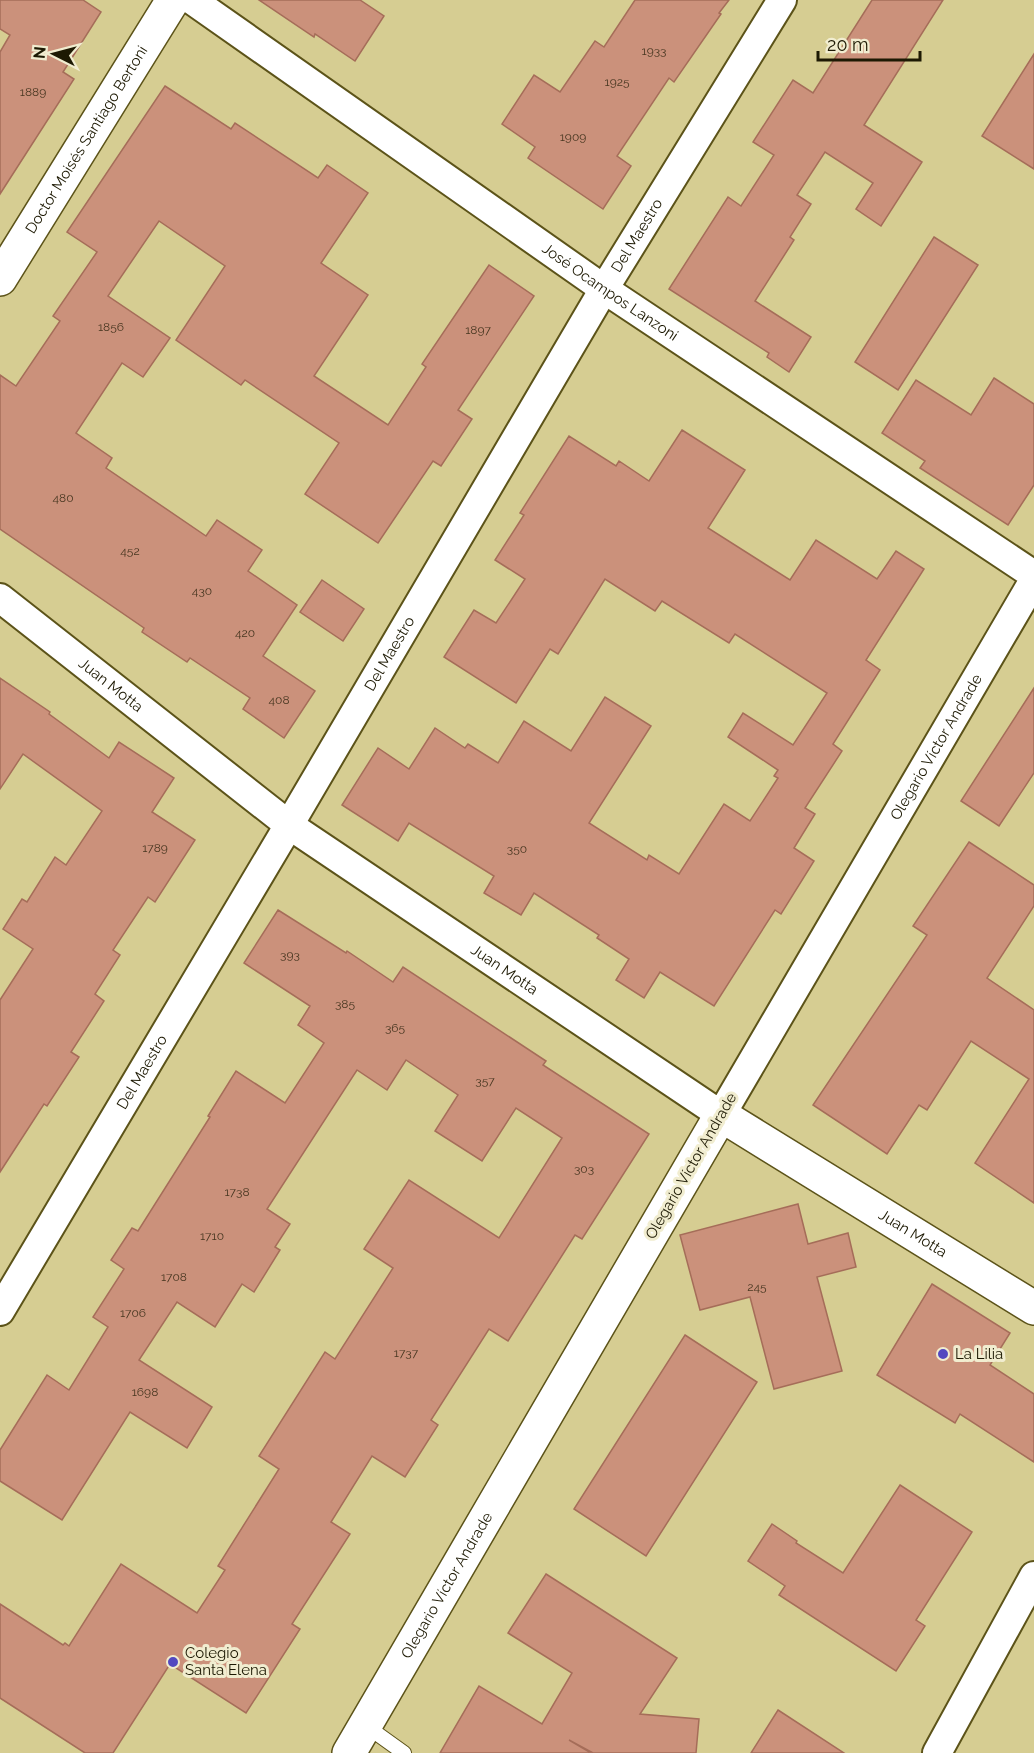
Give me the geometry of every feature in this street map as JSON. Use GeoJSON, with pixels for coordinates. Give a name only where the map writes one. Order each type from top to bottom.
{"type":"FeatureCollection","features":[{"type":"Feature","properties":{"kind":"street","name":"Doctor Moisés Santiago Bertoni"},"geometry":{"type":"LineString","coordinates":[[0,279],[173,0]]}},
{"type":"Feature","properties":{"kind":"street","name":"José Ocampos Lanzoni"},"geometry":{"type":"LineString","coordinates":[[192,0],[604,289],[1034,575]]}},
{"type":"Feature","properties":{"kind":"street","name":"Del Maestro"},"geometry":{"type":"LineString","coordinates":[[4,1296],[289,825],[604,289],[782,0]]}},
{"type":"Feature","properties":{"kind":"street","name":"Olegario Víctor Andrade"},"geometry":{"type":"LineString","coordinates":[[349,1753],[1034,580]]}},
{"type":"Feature","properties":{"kind":"street","name":"Juan Motta"},"geometry":{"type":"LineString","coordinates":[[0,598],[289,825],[721,1115],[1034,1308]]}},
{"type":"Feature","properties":{"kind":"street"},"geometry":{"type":"LineString","coordinates":[[937,1753],[1034,1576]]}},
{"type":"Feature","properties":{"kind":"lane"},"geometry":{"type":"LineString","coordinates":[[365,1725],[404,1753]]}},
{"type":"Feature","properties":{"kind":"building"},"geometry":{"type":"Polygon","coordinates":[[[0,0],[83,0],[101,12],[63,72],[74,79],[0,194],[0,52],[10,35],[0,29],[0,0]]]}},
{"type":"Feature","properties":{"kind":"building"},"geometry":{"type":"Polygon","coordinates":[[[259,0],[360,0],[384,16],[355,61],[259,0]]]}},
{"type":"Feature","properties":{"kind":"building"},"geometry":{"type":"Polygon","coordinates":[[[635,0],[729,0],[674,82],[669,78],[617,156],[631,166],[603,209],[528,158],[535,147],[502,124],[534,75],[560,92],[595,41],[604,47],[635,0]]]}},
{"type":"Feature","properties":{"kind":"building"},"geometry":{"type":"Polygon","coordinates":[[[872,0],[943,0],[864,125],[922,162],[881,226],[856,209],[873,183],[825,152],[797,195],[811,204],[790,237],[794,240],[755,301],[811,337],[789,372],[767,357],[769,353],[669,289],[728,197],[741,206],[774,155],[753,142],[793,80],[813,93],[872,0]]]}},
{"type":"Feature","properties":{"kind":"building"},"geometry":{"type":"Polygon","coordinates":[[[1034,54],[1034,169],[982,136],[1034,54]]]}},
{"type":"Feature","properties":{"kind":"building"},"geometry":{"type":"Polygon","coordinates":[[[165,86],[231,129],[235,123],[318,178],[327,165],[368,193],[321,263],[368,295],[314,376],[388,425],[426,367],[422,364],[489,265],[534,296],[458,410],[472,419],[441,466],[433,461],[378,543],[305,494],[339,443],[245,380],[241,385],[176,340],[225,266],[159,221],[108,296],[170,338],[143,377],[122,363],[76,433],[112,458],[106,468],[206,536],[217,520],[262,550],[248,571],[297,605],[263,656],[315,691],[284,738],[243,709],[250,698],[190,658],[187,662],[142,632],[144,628],[0,529],[0,375],[16,386],[60,321],[53,316],[97,252],[67,232],[165,86]]]}},
{"type":"Feature","properties":{"kind":"building"},"geometry":{"type":"Polygon","coordinates":[[[934,237],[978,265],[898,390],[855,362],[934,237]]]}},
{"type":"Feature","properties":{"kind":"building"},"geometry":{"type":"Polygon","coordinates":[[[994,378],[1034,404],[1034,485],[1008,525],[920,468],[925,461],[882,433],[916,380],[971,415],[994,378]]]}},
{"type":"Feature","properties":{"kind":"building"},"geometry":{"type":"Polygon","coordinates":[[[682,430],[745,470],[708,528],[790,580],[816,540],[877,579],[896,551],[924,569],[866,660],[880,670],[833,744],[842,751],[805,808],[815,814],[794,848],[814,861],[781,914],[775,910],[714,1006],[660,972],[644,998],[616,980],[629,959],[597,938],[599,935],[534,893],[521,915],[484,893],[494,876],[409,823],[398,841],[342,805],[378,748],[409,769],[435,728],[465,748],[468,744],[498,763],[524,721],[571,751],[605,697],[651,726],[589,823],[647,860],[649,855],[679,874],[724,804],[750,821],[778,778],[774,776],[778,770],[728,737],[743,713],[793,745],[827,693],[735,634],[729,643],[662,601],[655,611],[605,579],[558,654],[550,649],[516,703],[444,657],[474,610],[496,623],[525,579],[495,560],[524,515],[520,513],[569,436],[616,466],[619,461],[649,481],[682,430]]]}},
{"type":"Feature","properties":{"kind":"building"},"geometry":{"type":"Polygon","coordinates":[[[322,580],[364,609],[343,641],[300,612],[322,580]]]}},
{"type":"Feature","properties":{"kind":"building"},"geometry":{"type":"Polygon","coordinates":[[[0,678],[50,712],[49,714],[109,758],[119,742],[174,778],[152,812],[195,840],[155,902],[148,897],[113,950],[120,955],[95,994],[104,1001],[71,1052],[79,1057],[47,1106],[44,1104],[0,1172],[0,1000],[33,949],[3,929],[22,899],[27,902],[55,857],[66,865],[102,811],[23,754],[0,789],[0,678]]]}},
{"type":"Feature","properties":{"kind":"building"},"geometry":{"type":"Polygon","coordinates":[[[1034,688],[1034,773],[999,826],[961,801],[1034,688]]]}},
{"type":"Feature","properties":{"kind":"building"},"geometry":{"type":"Polygon","coordinates":[[[969,842],[1034,885],[1034,906],[987,978],[1034,1010],[1034,1203],[975,1163],[1029,1079],[971,1041],[927,1110],[919,1105],[887,1154],[813,1105],[927,935],[913,926],[969,842]]]}},
{"type":"Feature","properties":{"kind":"building"},"geometry":{"type":"Polygon","coordinates":[[[278,910],[346,953],[347,951],[393,982],[403,967],[546,1061],[543,1065],[649,1134],[582,1239],[575,1235],[508,1341],[489,1329],[431,1420],[438,1425],[405,1477],[372,1456],[331,1522],[350,1534],[292,1624],[300,1629],[246,1713],[170,1664],[113,1753],[85,1753],[0,1698],[0,1604],[63,1645],[65,1643],[69,1646],[121,1564],[197,1613],[225,1570],[218,1566],[279,1469],[259,1456],[325,1352],[335,1359],[393,1268],[364,1249],[409,1180],[499,1238],[562,1138],[516,1108],[482,1161],[435,1131],[458,1095],[406,1060],[387,1090],[357,1070],[267,1209],[290,1224],[275,1247],[280,1250],[254,1292],[242,1284],[215,1327],[177,1302],[139,1360],[212,1407],[187,1448],[130,1412],[62,1520],[0,1481],[0,1450],[47,1375],[69,1390],[108,1327],[93,1317],[124,1269],[111,1260],[132,1228],[138,1231],[210,1117],[208,1116],[236,1071],[285,1103],[324,1043],[298,1025],[310,1006],[244,963],[278,910]]]}},
{"type":"Feature","properties":{"kind":"building"},"geometry":{"type":"Polygon","coordinates":[[[798,1204],[808,1244],[848,1233],[856,1267],[817,1277],[842,1371],[774,1389],[750,1297],[700,1310],[680,1235],[798,1204]]]}},
{"type":"Feature","properties":{"kind":"building","name":"La Lilia"},"geometry":{"type":"Polygon","coordinates":[[[932,1284],[1010,1333],[990,1365],[1034,1394],[1034,1462],[960,1414],[955,1423],[877,1375],[932,1284]]]}},
{"type":"Feature","properties":{"kind":"building"},"geometry":{"type":"Polygon","coordinates":[[[685,1335],[757,1382],[646,1556],[574,1509],[685,1335]]]}},
{"type":"Feature","properties":{"kind":"building"},"geometry":{"type":"Polygon","coordinates":[[[900,1485],[972,1532],[916,1620],[925,1626],[896,1671],[779,1595],[785,1586],[748,1561],[772,1524],[797,1541],[796,1543],[843,1573],[900,1485]]]}},
{"type":"Feature","properties":{"kind":"building"},"geometry":{"type":"Polygon","coordinates":[[[546,1574],[677,1658],[640,1714],[699,1719],[696,1753],[593,1753],[569,1740],[591,1753],[440,1753],[479,1686],[542,1724],[572,1673],[508,1633],[546,1574]]]}},
{"type":"Feature","properties":{"kind":"building"},"geometry":{"type":"Polygon","coordinates":[[[778,1710],[844,1753],[751,1753],[778,1710]]]}},
{"type":"Feature","properties":{"kind":"place","name":"La Lilia"},"geometry":{"type":"Point","coordinates":[943,1354]}},
{"type":"Feature","properties":{"kind":"place","name":"Colegio Santa Elena"},"geometry":{"type":"Point","coordinates":[173,1662]}}]}
